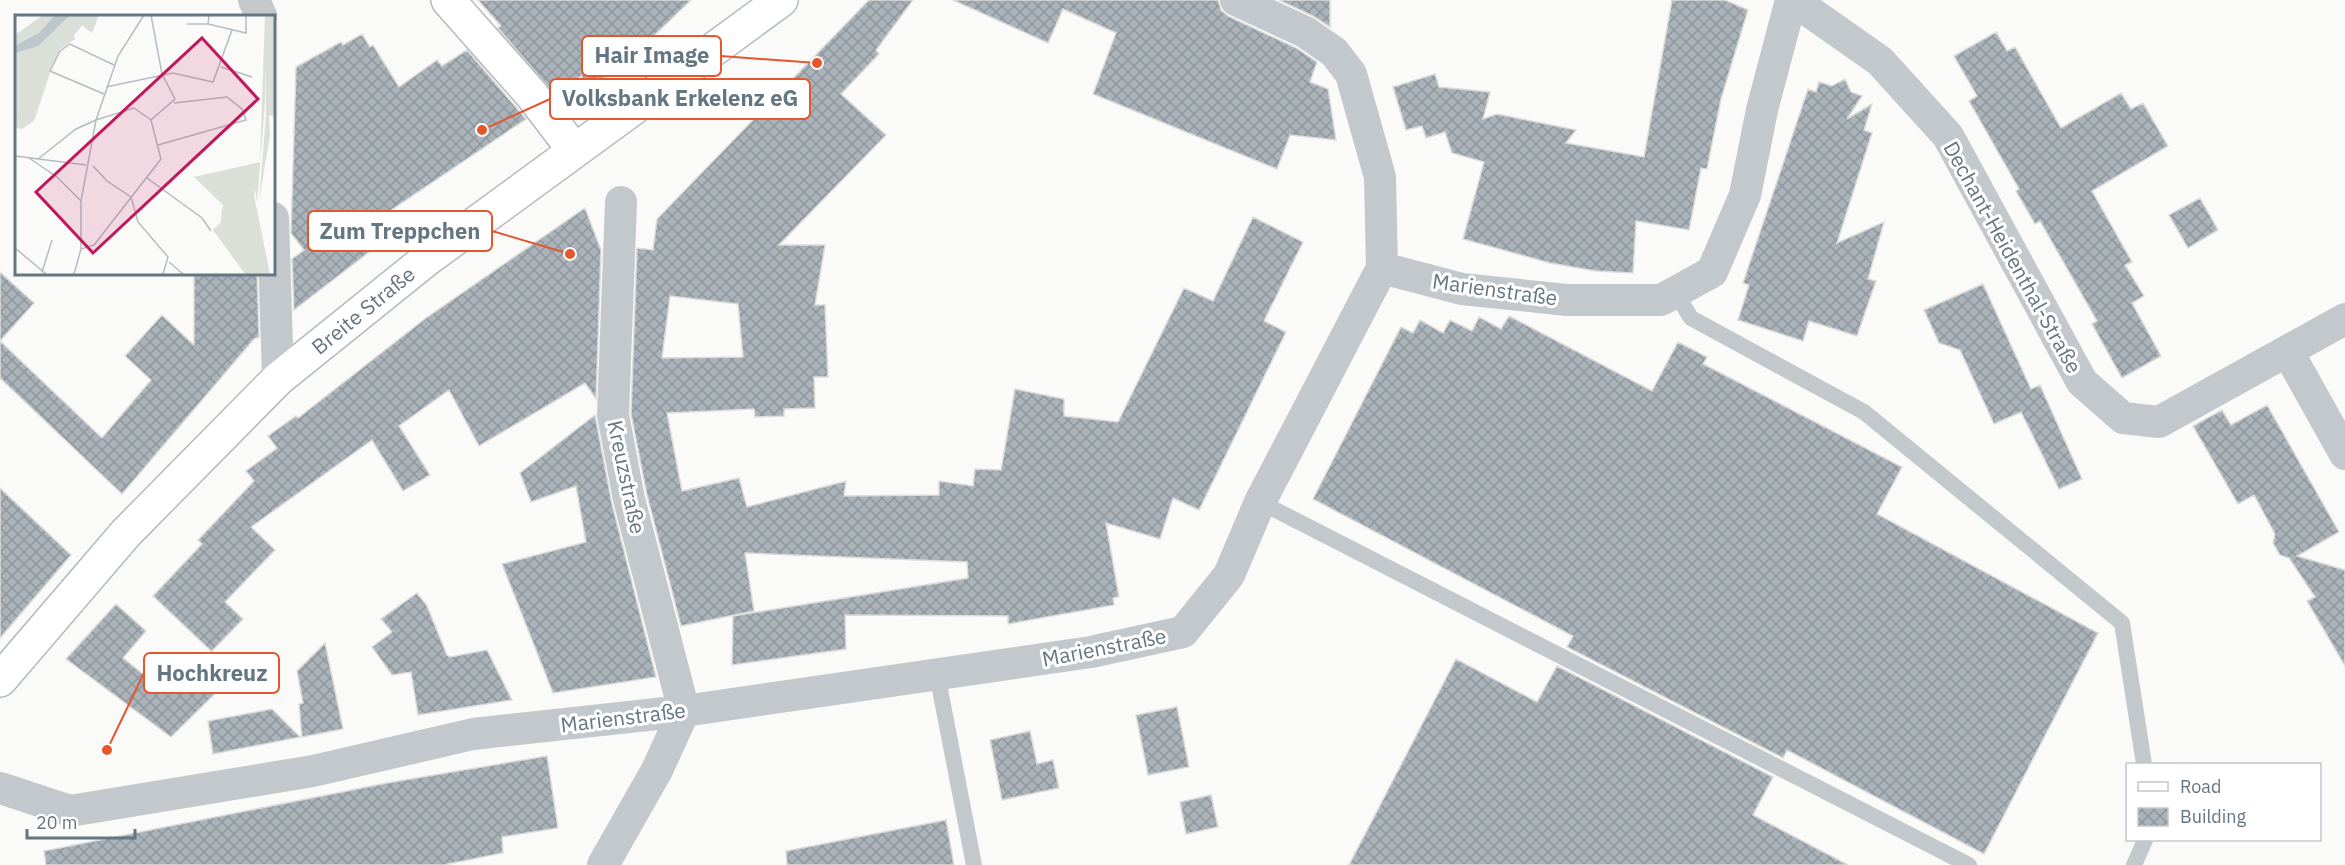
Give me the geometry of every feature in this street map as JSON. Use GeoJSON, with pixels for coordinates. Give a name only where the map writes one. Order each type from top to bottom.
{"type":"FeatureCollection","features":[{"type":"Feature","properties":{"kind":"main road"},"geometry":{"type":"LineString","coordinates":[[448,0],[532,95],[574,150]]}},
{"type":"Feature","properties":{"kind":"main road","name":"Breite Straße"},"geometry":{"type":"LineString","coordinates":[[0,680],[126,533],[278,379],[427,259],[781,0]]}},
{"type":"Feature","properties":{"kind":"street"},"geometry":{"type":"LineString","coordinates":[[255,0],[261,15]]}},
{"type":"Feature","properties":{"kind":"street"},"geometry":{"type":"LineString","coordinates":[[1236,0],[1305,32],[1334,52],[1351,74],[1380,177],[1382,268]]}},
{"type":"Feature","properties":{"kind":"street","name":"Marienstraße"},"geometry":{"type":"LineString","coordinates":[[0,788],[70,811],[314,771],[473,735],[684,711],[1091,652],[1183,632],[1229,575],[1260,502],[1382,268],[1462,289],[1567,300],[1660,300],[1712,272],[1744,195],[1762,110],[1792,0]]}},
{"type":"Feature","properties":{"kind":"street","name":"Dechant-Heidenthal-Straße"},"geometry":{"type":"LineString","coordinates":[[1792,0],[1880,61],[1948,136],[2082,382],[2123,418],[2158,422],[2345,319]]}},
{"type":"Feature","properties":{"kind":"street","name":"Kreuzstraße"},"geometry":{"type":"LineString","coordinates":[[621,202],[613,416],[629,499],[684,711]]}},
{"type":"Feature","properties":{"kind":"street"},"geometry":{"type":"LineString","coordinates":[[274,250],[278,379]]}},
{"type":"Feature","properties":{"kind":"street"},"geometry":{"type":"LineString","coordinates":[[2288,352],[2345,454]]}},
{"type":"Feature","properties":{"kind":"street"},"geometry":{"type":"LineString","coordinates":[[603,865],[657,770],[684,711]]}},
{"type":"Feature","properties":{"kind":"lane"},"geometry":{"type":"LineString","coordinates":[[1675,292],[1691,318],[1864,412],[2122,623],[2144,763]]}},
{"type":"Feature","properties":{"kind":"lane"},"geometry":{"type":"LineString","coordinates":[[1260,502],[1969,865]]}},
{"type":"Feature","properties":{"kind":"lane"},"geometry":{"type":"LineString","coordinates":[[937,674],[974,865]]}},
{"type":"Feature","properties":{"kind":"lane"},"geometry":{"type":"LineString","coordinates":[[2134,865],[2145,841]]}},
{"type":"Feature","properties":{"kind":"building"},"geometry":{"type":"Polygon","coordinates":[[[478,0],[691,0],[638,51],[589,88],[581,76],[557,97],[498,28],[501,26],[478,0]]]}},
{"type":"Feature","properties":{"kind":"building"},"geometry":{"type":"Polygon","coordinates":[[[869,0],[913,0],[876,50],[879,54],[841,94],[886,135],[779,245],[825,245],[815,305],[825,305],[828,377],[814,377],[815,408],[784,409],[784,416],[755,417],[754,409],[667,413],[682,491],[739,478],[747,507],[846,481],[844,496],[939,495],[939,481],[973,486],[975,469],[1001,470],[1015,389],[1064,399],[1064,416],[1118,422],[1184,288],[1213,301],[1253,217],[1303,242],[1264,321],[1286,332],[1199,510],[1173,498],[1160,539],[1106,523],[1119,597],[1113,598],[1114,605],[1008,624],[1008,616],[845,615],[846,649],[732,665],[733,616],[968,578],[967,562],[745,553],[754,611],[681,626],[647,495],[631,414],[637,248],[653,250],[657,219],[869,0]],[[670,296],[662,358],[743,357],[738,304],[670,296]]]}},
{"type":"Feature","properties":{"kind":"building"},"geometry":{"type":"Polygon","coordinates":[[[953,0],[1218,0],[1221,10],[1228,16],[1296,48],[1317,62],[1310,82],[1328,89],[1336,140],[1290,135],[1277,169],[1093,94],[1116,33],[1063,9],[1048,43],[953,0]]]}},
{"type":"Feature","properties":{"kind":"building"},"geometry":{"type":"Polygon","coordinates":[[[1279,0],[1330,0],[1330,27],[1313,16],[1279,0]]]}},
{"type":"Feature","properties":{"kind":"building"},"geometry":{"type":"Polygon","coordinates":[[[1672,0],[1725,0],[1748,10],[1721,99],[1707,169],[1701,168],[1689,230],[1636,221],[1633,273],[1596,271],[1550,263],[1463,239],[1484,162],[1452,153],[1445,132],[1426,138],[1422,126],[1406,130],[1393,87],[1435,74],[1439,87],[1490,92],[1483,119],[1497,114],[1576,130],[1566,143],[1644,157],[1672,0]]]}},
{"type":"Feature","properties":{"kind":"building"},"geometry":{"type":"Polygon","coordinates":[[[1996,32],[2007,51],[2015,47],[2061,128],[2121,93],[2131,109],[2143,103],[2168,146],[2092,191],[2132,262],[2125,265],[2144,296],[2132,303],[2161,356],[2122,378],[2092,324],[2097,321],[2040,221],[2035,224],[2016,191],[2019,189],[1969,101],[1977,96],[1954,56],[1996,32]]]}},
{"type":"Feature","properties":{"kind":"building"},"geometry":{"type":"Polygon","coordinates":[[[362,34],[370,47],[373,45],[399,87],[437,60],[442,66],[467,50],[526,119],[387,213],[399,229],[294,310],[292,259],[304,250],[291,233],[296,67],[341,42],[343,45],[362,34]]]}},
{"type":"Feature","properties":{"kind":"building"},"geometry":{"type":"Polygon","coordinates":[[[1845,79],[1851,92],[1862,96],[1847,119],[1872,104],[1864,130],[1872,133],[1837,243],[1884,222],[1868,279],[1876,281],[1857,336],[1809,321],[1803,341],[1738,320],[1749,285],[1743,283],[1808,89],[1816,92],[1819,82],[1832,86],[1845,79]]]}},
{"type":"Feature","properties":{"kind":"building"},"geometry":{"type":"Polygon","coordinates":[[[2200,198],[2218,230],[2188,248],[2169,215],[2200,198]]]}},
{"type":"Feature","properties":{"kind":"building"},"geometry":{"type":"Polygon","coordinates":[[[585,208],[601,250],[596,399],[585,383],[479,446],[449,390],[399,426],[430,475],[403,491],[372,440],[251,527],[275,550],[225,602],[243,619],[212,651],[235,674],[171,737],[66,659],[116,604],[146,631],[123,658],[168,694],[211,651],[153,596],[202,544],[198,540],[254,481],[246,471],[277,448],[268,436],[296,416],[298,418],[426,318],[585,208]]]}},
{"type":"Feature","properties":{"kind":"building"},"geometry":{"type":"Polygon","coordinates":[[[0,272],[34,303],[0,341],[0,272]]]}},
{"type":"Feature","properties":{"kind":"building"},"geometry":{"type":"Polygon","coordinates":[[[194,274],[257,274],[259,337],[254,339],[122,494],[0,378],[0,341],[102,438],[151,380],[125,356],[162,315],[194,345],[194,274]]]}},
{"type":"Feature","properties":{"kind":"building"},"geometry":{"type":"Polygon","coordinates":[[[1983,284],[2031,389],[2040,385],[2082,479],[2059,489],[2021,412],[1994,424],[1960,350],[1939,343],[1924,310],[1983,284]]]}},
{"type":"Feature","properties":{"kind":"building"},"geometry":{"type":"Polygon","coordinates":[[[1509,316],[1652,391],[1678,342],[1707,357],[1703,364],[1902,467],[1877,514],[2098,633],[1984,854],[1787,750],[1783,758],[1567,647],[1573,636],[1313,499],[1401,327],[1413,333],[1420,320],[1443,333],[1450,320],[1472,331],[1479,317],[1501,329],[1509,316]]]}},
{"type":"Feature","properties":{"kind":"building"},"geometry":{"type":"Polygon","coordinates":[[[2267,405],[2339,532],[2297,556],[2345,570],[2345,666],[2307,601],[2315,597],[2289,558],[2280,555],[2273,543],[2275,534],[2254,495],[2238,504],[2193,426],[2222,410],[2231,425],[2267,405]]]}},
{"type":"Feature","properties":{"kind":"building"},"geometry":{"type":"Polygon","coordinates":[[[595,415],[612,504],[656,677],[553,693],[502,564],[586,542],[576,486],[531,502],[520,473],[595,415]]]}},
{"type":"Feature","properties":{"kind":"building"},"geometry":{"type":"Polygon","coordinates":[[[0,488],[71,555],[0,638],[0,488]]]}},
{"type":"Feature","properties":{"kind":"building"},"geometry":{"type":"Polygon","coordinates":[[[417,593],[427,606],[447,655],[450,657],[487,650],[512,700],[418,715],[411,672],[392,675],[372,647],[392,632],[381,619],[417,593]]]}},
{"type":"Feature","properties":{"kind":"building"},"geometry":{"type":"Polygon","coordinates":[[[325,643],[343,729],[302,737],[299,704],[303,703],[297,671],[325,643]]]}},
{"type":"Feature","properties":{"kind":"building"},"geometry":{"type":"Polygon","coordinates":[[[1456,659],[1537,702],[1557,666],[1773,777],[1753,815],[1848,865],[1349,865],[1456,659]]]}},
{"type":"Feature","properties":{"kind":"building"},"geometry":{"type":"Polygon","coordinates":[[[1177,707],[1189,767],[1148,775],[1136,715],[1177,707]]]}},
{"type":"Feature","properties":{"kind":"building"},"geometry":{"type":"Polygon","coordinates":[[[272,709],[300,737],[213,754],[208,721],[272,709]]]}},
{"type":"Feature","properties":{"kind":"building"},"geometry":{"type":"Polygon","coordinates":[[[1030,731],[1037,764],[1053,760],[1059,788],[1002,800],[990,740],[1030,731]]]}},
{"type":"Feature","properties":{"kind":"building"},"geometry":{"type":"Polygon","coordinates":[[[547,756],[558,828],[502,837],[503,853],[443,865],[46,865],[44,851],[387,783],[547,756]]]}},
{"type":"Feature","properties":{"kind":"building"},"geometry":{"type":"Polygon","coordinates":[[[1211,795],[1218,827],[1186,834],[1180,802],[1211,795]]]}},
{"type":"Feature","properties":{"kind":"building"},"geometry":{"type":"Polygon","coordinates":[[[946,820],[954,865],[787,865],[786,851],[946,820]]]}},
{"type":"Feature","properties":{"kind":"place","name":"Hair Image"},"geometry":{"type":"Point","coordinates":[817,63]}},
{"type":"Feature","properties":{"kind":"place","name":"Volksbank Erkelenz eG"},"geometry":{"type":"Point","coordinates":[482,130]}},
{"type":"Feature","properties":{"kind":"place","name":"Zum Treppchen"},"geometry":{"type":"Point","coordinates":[570,254]}},
{"type":"Feature","properties":{"kind":"place","name":"Hochkreuz"},"geometry":{"type":"Point","coordinates":[107,750]}}]}
